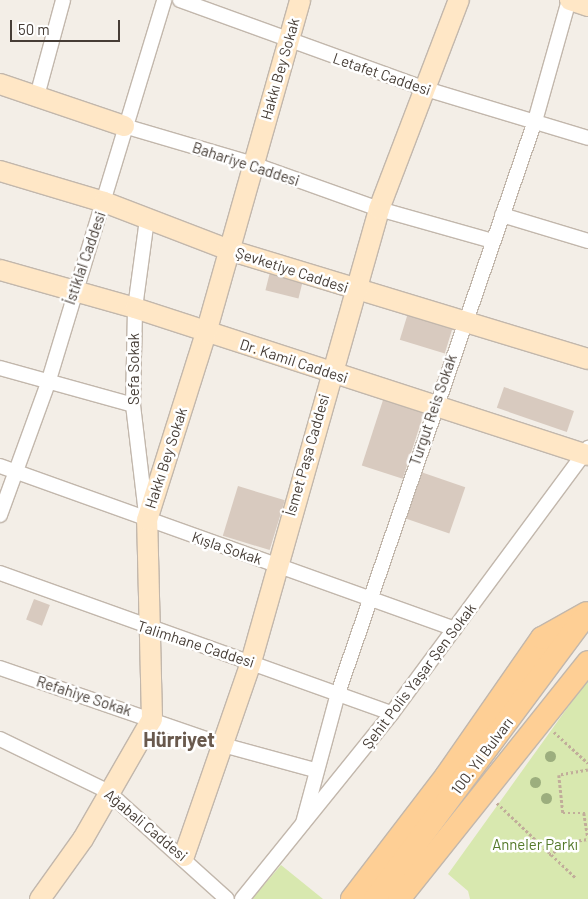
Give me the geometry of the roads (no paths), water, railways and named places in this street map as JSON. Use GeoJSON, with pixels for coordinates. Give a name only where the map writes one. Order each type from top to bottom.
{"type":"FeatureCollection","features":[{"type":"Feature","properties":{"kind":"main road","name":"100. Yıl Bulvarı"},"geometry":{"type":"LineString","coordinates":[[375,899],[501,733],[588,613]]}},
{"type":"Feature","properties":{"kind":"main road"},"geometry":{"type":"LineString","coordinates":[[352,899],[446,776],[542,638],[588,613]]}},
{"type":"Feature","properties":{"kind":"main road","name":"100. Yıl Bulvarı"},"geometry":{"type":"LineString","coordinates":[[399,899],[582,670]]}},
{"type":"Feature","properties":{"kind":"street"},"geometry":{"type":"LineString","coordinates":[[37,96],[62,0]]}},
{"type":"Feature","properties":{"kind":"street","name":"İstiklal Caddesi"},"geometry":{"type":"LineString","coordinates":[[0,515],[48,383],[73,291],[104,202],[124,126],[164,0]]}},
{"type":"Feature","properties":{"kind":"street","name":"Letafet Caddesi"},"geometry":{"type":"LineString","coordinates":[[180,0],[288,42],[426,89],[588,138]]}},
{"type":"Feature","properties":{"kind":"street","name":"Hakkı Bey Sokak"},"geometry":{"type":"LineString","coordinates":[[152,719],[152,631],[146,520],[206,333],[300,0]]}},
{"type":"Feature","properties":{"kind":"street","name":"İsmet Paşa Caddesi"},"geometry":{"type":"LineString","coordinates":[[184,856],[251,662],[330,372],[379,209],[459,0]]}},
{"type":"Feature","properties":{"kind":"street"},"geometry":{"type":"LineString","coordinates":[[569,0],[588,6]]}},
{"type":"Feature","properties":{"kind":"street","name":"Turgut Reis Sokak"},"geometry":{"type":"LineString","coordinates":[[304,823],[316,770],[338,693],[372,598],[434,405],[535,121],[569,0]]}},
{"type":"Feature","properties":{"kind":"street","name":"Bahariye Caddesi"},"geometry":{"type":"LineString","coordinates":[[0,84],[124,126],[253,164],[379,209],[492,241]]}},
{"type":"Feature","properties":{"kind":"street","name":"Şevketiye Caddesi"},"geometry":{"type":"LineString","coordinates":[[0,171],[104,202],[229,250],[355,290],[465,319],[588,359]]}},
{"type":"Feature","properties":{"kind":"street"},"geometry":{"type":"LineString","coordinates":[[502,215],[588,241]]}},
{"type":"Feature","properties":{"kind":"street","name":"Sefa Sokak"},"geometry":{"type":"LineString","coordinates":[[146,219],[135,308],[133,406],[146,520]]}},
{"type":"Feature","properties":{"kind":"street","name":"Dr. Kamil Caddesi"},"geometry":{"type":"LineString","coordinates":[[0,270],[135,308],[206,333],[587,453]]}},
{"type":"Feature","properties":{"kind":"street"},"geometry":{"type":"LineString","coordinates":[[0,368],[133,406]]}},
{"type":"Feature","properties":{"kind":"street","name":"Şehit Polis Yaşar Şen Sokak"},"geometry":{"type":"LineString","coordinates":[[242,899],[392,713],[587,453]]}},
{"type":"Feature","properties":{"kind":"street","name":"Kışla Sokak"},"geometry":{"type":"LineString","coordinates":[[0,466],[146,520],[372,598],[455,629]]}},
{"type":"Feature","properties":{"kind":"street","name":"Talimhane Caddesi"},"geometry":{"type":"LineString","coordinates":[[0,573],[152,631],[251,662],[392,713]]}},
{"type":"Feature","properties":{"kind":"street","name":"Refahiye Sokak"},"geometry":{"type":"LineString","coordinates":[[0,668],[152,719],[223,746],[316,770]]}},
{"type":"Feature","properties":{"kind":"street"},"geometry":{"type":"LineString","coordinates":[[40,899],[83,839],[107,791],[152,719]]}},
{"type":"Feature","properties":{"kind":"street","name":"Ağabali Caddesi"},"geometry":{"type":"LineString","coordinates":[[0,739],[107,791],[184,856],[227,899]]}},
{"type":"Feature","properties":{"kind":"district","name":"Hürriyet"},"geometry":{"type":"Point","coordinates":[179,739]}},
{"type":"Feature","properties":{"kind":"park label","name":"Anneler Parkı"},"geometry":{"type":"Point","coordinates":[535,845]}}]}
